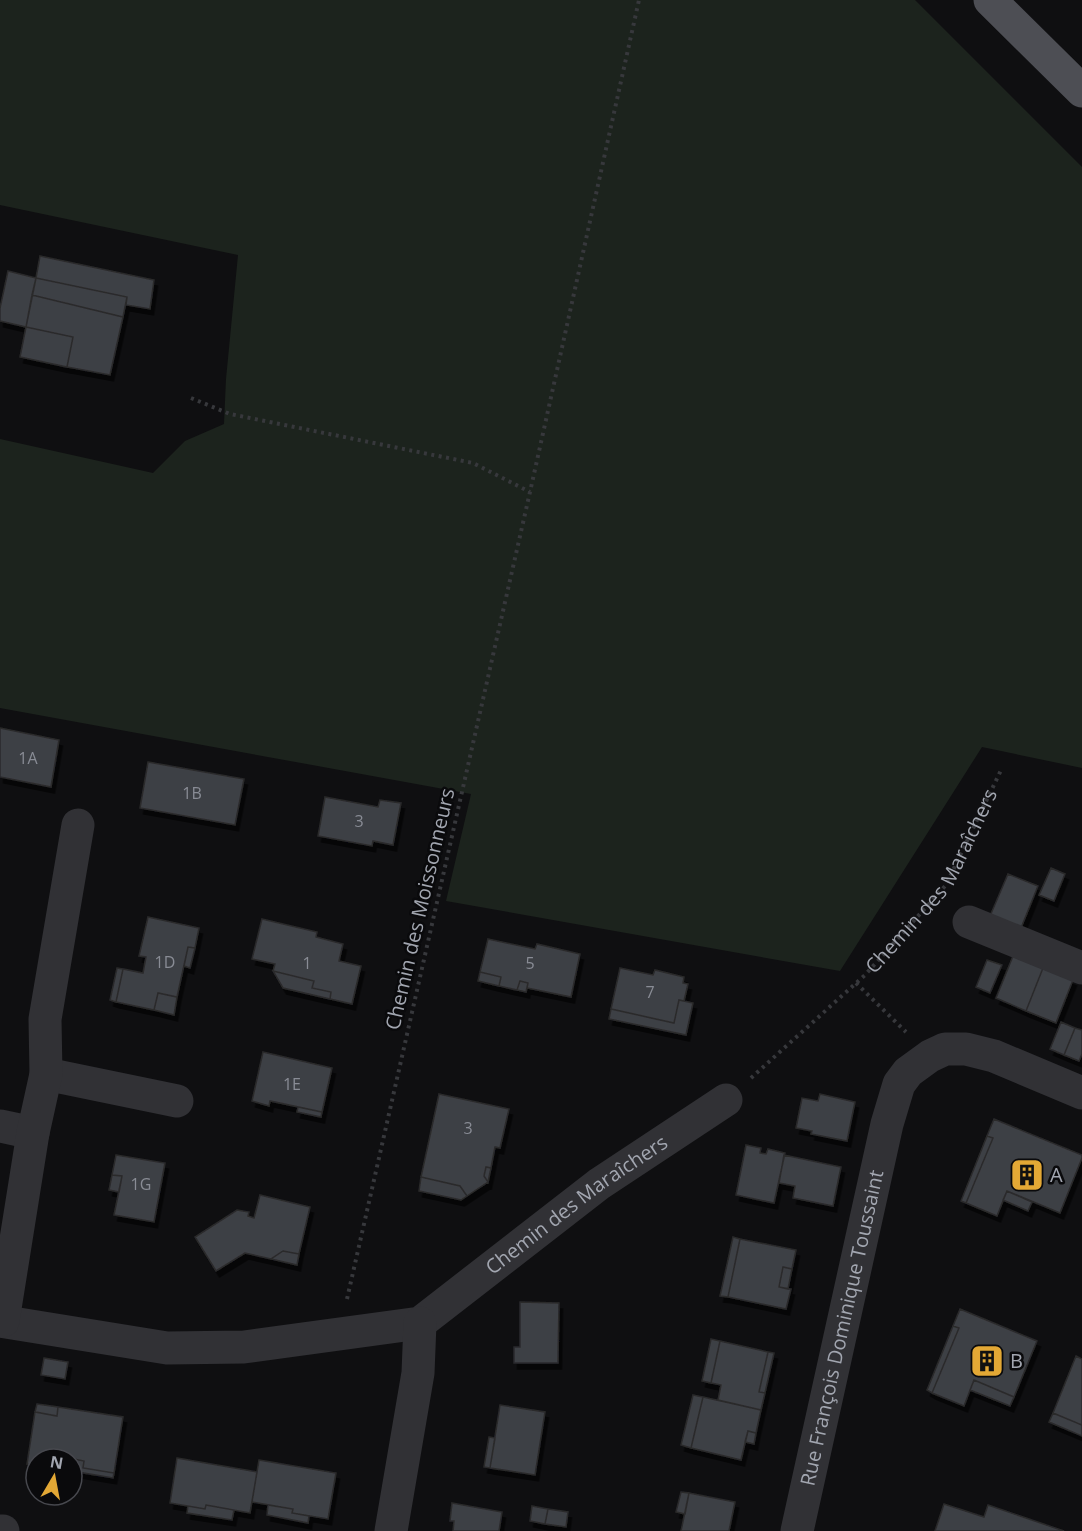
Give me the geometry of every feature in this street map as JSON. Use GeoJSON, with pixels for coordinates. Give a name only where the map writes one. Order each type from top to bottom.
{"type":"FeatureCollection","features":[{"type":"Feature","properties":{"kind":"main road"},"geometry":{"type":"LineString","coordinates":[[990,0],[1082,91]]}},
{"type":"Feature","properties":{"kind":"street"},"geometry":{"type":"LineString","coordinates":[[78,825],[45,1019],[46,1074],[33,1133],[2,1321],[167,1348],[244,1347],[420,1323],[418,1373],[391,1531]]}},
{"type":"Feature","properties":{"kind":"street"},"geometry":{"type":"LineString","coordinates":[[969,922],[1082,968]]}},
{"type":"Feature","properties":{"kind":"street"},"geometry":{"type":"LineString","coordinates":[[930,1056],[945,1049],[966,1049],[999,1058],[1082,1093]]}},
{"type":"Feature","properties":{"kind":"street","name":"Rue François Dominique Toussaint"},"geometry":{"type":"LineString","coordinates":[[797,1531],[887,1124],[899,1084],[908,1072],[930,1056]]}},
{"type":"Feature","properties":{"kind":"street"},"geometry":{"type":"LineString","coordinates":[[46,1074],[177,1101]]}},
{"type":"Feature","properties":{"kind":"street","name":"Chemin des Maraîchers"},"geometry":{"type":"LineString","coordinates":[[420,1323],[599,1184],[726,1100]]}},
{"type":"Feature","properties":{"kind":"street"},"geometry":{"type":"LineString","coordinates":[[0,1126],[33,1133]]}},
{"type":"Feature","properties":{"kind":"path","name":"Chemin des Moissonneurs"},"geometry":{"type":"LineString","coordinates":[[339,1333],[639,0]]}},
{"type":"Feature","properties":{"kind":"path"},"geometry":{"type":"LineString","coordinates":[[190,398],[230,414],[473,464],[530,492]]}},
{"type":"Feature","properties":{"kind":"path","name":"Chemin des Maraîchers"},"geometry":{"type":"LineString","coordinates":[[726,1100],[856,983],[946,885],[1002,768]]}},
{"type":"Feature","properties":{"kind":"path"},"geometry":{"type":"LineString","coordinates":[[856,983],[930,1056]]}},
{"type":"Feature","properties":{"kind":"shaded area"},"geometry":{"type":"Polygon","coordinates":[[[0,0],[915,0],[1082,167],[1082,768],[982,747],[840,971],[446,901],[471,794],[0,708],[0,439],[153,473],[185,441],[224,424],[238,255],[0,205],[0,0]]]}},
{"type":"Feature","properties":{"kind":"building"},"geometry":{"type":"Polygon","coordinates":[[[40,256],[154,280],[150,309],[126,305],[127,297],[36,278],[40,256]]]}},
{"type":"Feature","properties":{"kind":"building"},"geometry":{"type":"Polygon","coordinates":[[[8,271],[36,278],[26,327],[0,321],[0,308],[8,271]]]}},
{"type":"Feature","properties":{"kind":"building"},"geometry":{"type":"Polygon","coordinates":[[[36,278],[127,297],[123,317],[32,295],[36,278]]]}},
{"type":"Feature","properties":{"kind":"building"},"geometry":{"type":"Polygon","coordinates":[[[32,295],[123,317],[110,375],[67,367],[73,337],[26,327],[32,295]]]}},
{"type":"Feature","properties":{"kind":"building"},"geometry":{"type":"Polygon","coordinates":[[[26,327],[73,337],[67,367],[20,357],[26,327]]]}},
{"type":"Feature","properties":{"kind":"building"},"geometry":{"type":"Polygon","coordinates":[[[0,728],[59,740],[51,787],[0,777],[0,728]]]}},
{"type":"Feature","properties":{"kind":"building"},"geometry":{"type":"Polygon","coordinates":[[[148,762],[244,779],[235,825],[140,808],[148,762]]]}},
{"type":"Feature","properties":{"kind":"building"},"geometry":{"type":"Polygon","coordinates":[[[325,797],[378,807],[380,800],[401,803],[393,845],[373,841],[372,846],[318,836],[325,797]]]}},
{"type":"Feature","properties":{"kind":"building"},"geometry":{"type":"Polygon","coordinates":[[[1051,868],[1065,874],[1054,901],[1039,895],[1051,868]]]}},
{"type":"Feature","properties":{"kind":"building"},"geometry":{"type":"Polygon","coordinates":[[[1008,874],[1038,886],[1021,928],[990,916],[1008,874]]]}},
{"type":"Feature","properties":{"kind":"building"},"geometry":{"type":"Polygon","coordinates":[[[148,917],[199,928],[195,948],[188,947],[177,997],[158,993],[154,1010],[116,1002],[123,969],[143,973],[146,957],[139,956],[148,917]]]}},
{"type":"Feature","properties":{"kind":"building"},"geometry":{"type":"Polygon","coordinates":[[[262,919],[317,932],[316,937],[343,944],[339,961],[361,966],[352,1004],[330,999],[331,992],[312,988],[314,981],[273,971],[275,964],[252,959],[262,919]]]}},
{"type":"Feature","properties":{"kind":"building"},"geometry":{"type":"Polygon","coordinates":[[[488,939],[535,949],[537,944],[580,954],[571,997],[527,988],[528,983],[520,981],[517,990],[499,986],[501,977],[480,972],[488,939]]]}},
{"type":"Feature","properties":{"kind":"building"},"geometry":{"type":"Polygon","coordinates":[[[188,947],[195,948],[190,968],[184,966],[188,947]]]}},
{"type":"Feature","properties":{"kind":"building"},"geometry":{"type":"Polygon","coordinates":[[[1013,956],[1043,968],[1026,1011],[996,998],[1013,956]]]}},
{"type":"Feature","properties":{"kind":"building"},"geometry":{"type":"Polygon","coordinates":[[[987,960],[1002,965],[990,993],[976,987],[987,960]]]}},
{"type":"Feature","properties":{"kind":"building"},"geometry":{"type":"Polygon","coordinates":[[[117,968],[123,969],[116,1002],[110,1000],[117,968]]]}},
{"type":"Feature","properties":{"kind":"building"},"geometry":{"type":"Polygon","coordinates":[[[620,968],[653,975],[655,970],[684,977],[683,983],[688,984],[684,1001],[679,1000],[674,1023],[611,1009],[620,968]]]}},
{"type":"Feature","properties":{"kind":"building"},"geometry":{"type":"Polygon","coordinates":[[[1043,968],[1073,980],[1056,1023],[1026,1011],[1043,968]]]}},
{"type":"Feature","properties":{"kind":"building"},"geometry":{"type":"Polygon","coordinates":[[[273,971],[314,981],[312,988],[331,992],[330,999],[283,988],[273,971]]]}},
{"type":"Feature","properties":{"kind":"building"},"geometry":{"type":"Polygon","coordinates":[[[480,972],[501,977],[499,986],[478,981],[480,972]]]}},
{"type":"Feature","properties":{"kind":"building"},"geometry":{"type":"Polygon","coordinates":[[[520,981],[528,983],[526,992],[517,990],[520,981]]]}},
{"type":"Feature","properties":{"kind":"building"},"geometry":{"type":"Polygon","coordinates":[[[158,993],[177,997],[174,1015],[154,1010],[158,993]]]}},
{"type":"Feature","properties":{"kind":"building"},"geometry":{"type":"Polygon","coordinates":[[[679,1000],[693,1003],[686,1035],[609,1019],[611,1009],[674,1023],[679,1000]]]}},
{"type":"Feature","properties":{"kind":"building"},"geometry":{"type":"Polygon","coordinates":[[[1061,1022],[1075,1028],[1064,1055],[1050,1049],[1061,1022]]]}},
{"type":"Feature","properties":{"kind":"building"},"geometry":{"type":"Polygon","coordinates":[[[1075,1028],[1082,1030],[1082,1054],[1079,1061],[1064,1055],[1075,1028]]]}},
{"type":"Feature","properties":{"kind":"building"},"geometry":{"type":"Polygon","coordinates":[[[263,1052],[332,1068],[322,1112],[270,1101],[269,1106],[252,1101],[263,1052]]]}},
{"type":"Feature","properties":{"kind":"building"},"geometry":{"type":"Polygon","coordinates":[[[439,1094],[509,1109],[500,1148],[495,1147],[491,1168],[486,1167],[484,1176],[488,1182],[467,1196],[460,1186],[421,1177],[439,1094]]]}},
{"type":"Feature","properties":{"kind":"building"},"geometry":{"type":"Polygon","coordinates":[[[820,1094],[855,1102],[847,1141],[811,1134],[812,1131],[796,1128],[802,1098],[818,1101],[820,1094]]]}},
{"type":"Feature","properties":{"kind":"building"},"geometry":{"type":"Polygon","coordinates":[[[298,1107],[322,1112],[321,1117],[297,1112],[298,1107]]]}},
{"type":"Feature","properties":{"kind":"building","name":"A"},"geometry":{"type":"Polygon","coordinates":[[[994,1119],[1082,1155],[1060,1213],[1007,1191],[997,1216],[966,1203],[993,1138],[987,1136],[994,1119]]]}},
{"type":"Feature","properties":{"kind":"building"},"geometry":{"type":"Polygon","coordinates":[[[987,1136],[993,1138],[966,1203],[961,1201],[987,1136]]]}},
{"type":"Feature","properties":{"kind":"building"},"geometry":{"type":"Polygon","coordinates":[[[746,1145],[761,1148],[760,1153],[766,1154],[768,1149],[785,1153],[774,1203],[736,1195],[746,1145]]]}},
{"type":"Feature","properties":{"kind":"building"},"geometry":{"type":"Polygon","coordinates":[[[116,1155],[165,1163],[154,1222],[114,1215],[122,1176],[112,1175],[116,1155]]]}},
{"type":"Feature","properties":{"kind":"building"},"geometry":{"type":"Polygon","coordinates":[[[784,1155],[841,1167],[833,1206],[793,1198],[795,1186],[779,1183],[784,1155]]]}},
{"type":"Feature","properties":{"kind":"building"},"geometry":{"type":"Polygon","coordinates":[[[486,1167],[491,1168],[488,1182],[484,1176],[486,1167]]]}},
{"type":"Feature","properties":{"kind":"building"},"geometry":{"type":"Polygon","coordinates":[[[112,1175],[122,1176],[119,1192],[109,1190],[112,1175]]]}},
{"type":"Feature","properties":{"kind":"building"},"geometry":{"type":"Polygon","coordinates":[[[421,1177],[460,1186],[467,1196],[461,1200],[419,1191],[421,1177]]]}},
{"type":"Feature","properties":{"kind":"building"},"geometry":{"type":"Polygon","coordinates":[[[1007,1191],[1032,1202],[1028,1211],[1003,1200],[1007,1191]]]}},
{"type":"Feature","properties":{"kind":"building"},"geometry":{"type":"Polygon","coordinates":[[[260,1195],[310,1207],[299,1254],[283,1251],[271,1259],[245,1253],[216,1271],[195,1237],[237,1210],[249,1212],[248,1216],[254,1218],[260,1195]]]}},
{"type":"Feature","properties":{"kind":"building"},"geometry":{"type":"Polygon","coordinates":[[[733,1237],[740,1239],[728,1297],[720,1296],[733,1237]]]}},
{"type":"Feature","properties":{"kind":"building"},"geometry":{"type":"Polygon","coordinates":[[[740,1239],[796,1250],[792,1269],[783,1267],[779,1287],[791,1289],[786,1309],[728,1297],[740,1239]]]}},
{"type":"Feature","properties":{"kind":"building"},"geometry":{"type":"Polygon","coordinates":[[[283,1251],[299,1254],[297,1265],[271,1259],[283,1251]]]}},
{"type":"Feature","properties":{"kind":"building"},"geometry":{"type":"Polygon","coordinates":[[[783,1267],[792,1269],[788,1289],[779,1287],[783,1267]]]}},
{"type":"Feature","properties":{"kind":"building"},"geometry":{"type":"Polygon","coordinates":[[[520,1302],[559,1303],[558,1363],[514,1363],[514,1347],[520,1347],[520,1302]]]}},
{"type":"Feature","properties":{"kind":"building","name":"B"},"geometry":{"type":"Polygon","coordinates":[[[960,1309],[1037,1341],[1014,1397],[974,1380],[964,1406],[932,1393],[959,1328],[953,1326],[960,1309]]]}},
{"type":"Feature","properties":{"kind":"building"},"geometry":{"type":"Polygon","coordinates":[[[953,1326],[959,1328],[932,1393],[927,1390],[953,1326]]]}},
{"type":"Feature","properties":{"kind":"building"},"geometry":{"type":"Polygon","coordinates":[[[711,1339],[720,1341],[711,1383],[702,1381],[711,1339]]]}},
{"type":"Feature","properties":{"kind":"building"},"geometry":{"type":"Polygon","coordinates":[[[720,1341],[768,1352],[759,1392],[765,1393],[761,1410],[718,1400],[721,1385],[711,1383],[720,1341]]]}},
{"type":"Feature","properties":{"kind":"building"},"geometry":{"type":"Polygon","coordinates":[[[768,1352],[774,1353],[765,1393],[759,1392],[768,1352]]]}},
{"type":"Feature","properties":{"kind":"building"},"geometry":{"type":"Polygon","coordinates":[[[1076,1356],[1082,1359],[1082,1425],[1053,1413],[1076,1356]]]}},
{"type":"Feature","properties":{"kind":"building"},"geometry":{"type":"Polygon","coordinates":[[[44,1358],[68,1362],[65,1379],[41,1375],[44,1358]]]}},
{"type":"Feature","properties":{"kind":"building"},"geometry":{"type":"Polygon","coordinates":[[[974,1380],[1014,1397],[1010,1406],[970,1390],[974,1380]]]}},
{"type":"Feature","properties":{"kind":"building"},"geometry":{"type":"Polygon","coordinates":[[[693,1395],[703,1397],[691,1448],[681,1445],[693,1395]]]}},
{"type":"Feature","properties":{"kind":"building"},"geometry":{"type":"Polygon","coordinates":[[[703,1397],[761,1410],[756,1433],[748,1431],[741,1460],[691,1448],[703,1397]]]}},
{"type":"Feature","properties":{"kind":"building"},"geometry":{"type":"Polygon","coordinates":[[[37,1404],[58,1407],[57,1416],[35,1412],[37,1404]]]}},
{"type":"Feature","properties":{"kind":"building"},"geometry":{"type":"Polygon","coordinates":[[[500,1405],[545,1412],[535,1475],[490,1468],[500,1405]]]}},
{"type":"Feature","properties":{"kind":"building"},"geometry":{"type":"Polygon","coordinates":[[[58,1407],[123,1417],[114,1473],[84,1468],[84,1447],[30,1447],[35,1412],[57,1416],[58,1407]]]}},
{"type":"Feature","properties":{"kind":"building"},"geometry":{"type":"Polygon","coordinates":[[[1053,1413],[1082,1425],[1082,1436],[1049,1422],[1053,1413]]]}},
{"type":"Feature","properties":{"kind":"building"},"geometry":{"type":"Polygon","coordinates":[[[748,1431],[756,1433],[754,1444],[745,1442],[748,1431]]]}},
{"type":"Feature","properties":{"kind":"building"},"geometry":{"type":"Polygon","coordinates":[[[489,1437],[495,1438],[490,1468],[484,1467],[489,1437]]]}},
{"type":"Feature","properties":{"kind":"building"},"geometry":{"type":"Polygon","coordinates":[[[177,1458],[257,1472],[250,1513],[206,1505],[205,1509],[170,1503],[177,1458]]]}},
{"type":"Feature","properties":{"kind":"building"},"geometry":{"type":"Polygon","coordinates":[[[259,1460],[336,1473],[328,1519],[292,1513],[293,1509],[252,1502],[259,1460]]]}},
{"type":"Feature","properties":{"kind":"building"},"geometry":{"type":"Polygon","coordinates":[[[84,1468],[114,1473],[113,1478],[84,1473],[84,1468]]]}},
{"type":"Feature","properties":{"kind":"building"},"geometry":{"type":"Polygon","coordinates":[[[681,1492],[689,1493],[685,1514],[676,1512],[681,1492]]]}},
{"type":"Feature","properties":{"kind":"building"},"geometry":{"type":"Polygon","coordinates":[[[689,1493],[735,1502],[729,1531],[681,1531],[689,1493]]]}},
{"type":"Feature","properties":{"kind":"building"},"geometry":{"type":"Polygon","coordinates":[[[452,1503],[502,1512],[499,1531],[453,1531],[454,1521],[450,1521],[452,1503]]]}},
{"type":"Feature","properties":{"kind":"building"},"geometry":{"type":"Polygon","coordinates":[[[944,1504],[984,1517],[988,1505],[1064,1531],[935,1531],[944,1504]]]}},
{"type":"Feature","properties":{"kind":"building"},"geometry":{"type":"Polygon","coordinates":[[[206,1505],[234,1510],[232,1520],[187,1513],[188,1506],[205,1509],[206,1505]]]}},
{"type":"Feature","properties":{"kind":"building"},"geometry":{"type":"Polygon","coordinates":[[[268,1505],[293,1509],[292,1513],[309,1516],[308,1523],[267,1515],[268,1505]]]}},
{"type":"Feature","properties":{"kind":"building"},"geometry":{"type":"Polygon","coordinates":[[[532,1506],[548,1509],[545,1524],[530,1521],[532,1506]]]}},
{"type":"Feature","properties":{"kind":"building"},"geometry":{"type":"Polygon","coordinates":[[[548,1509],[568,1512],[566,1527],[545,1524],[548,1509]]]}},
{"type":"Feature","properties":{"kind":"place","name":"A"},"geometry":{"type":"Point","coordinates":[1027,1175]}},
{"type":"Feature","properties":{"kind":"place","name":"B"},"geometry":{"type":"Point","coordinates":[987,1361]}}]}
